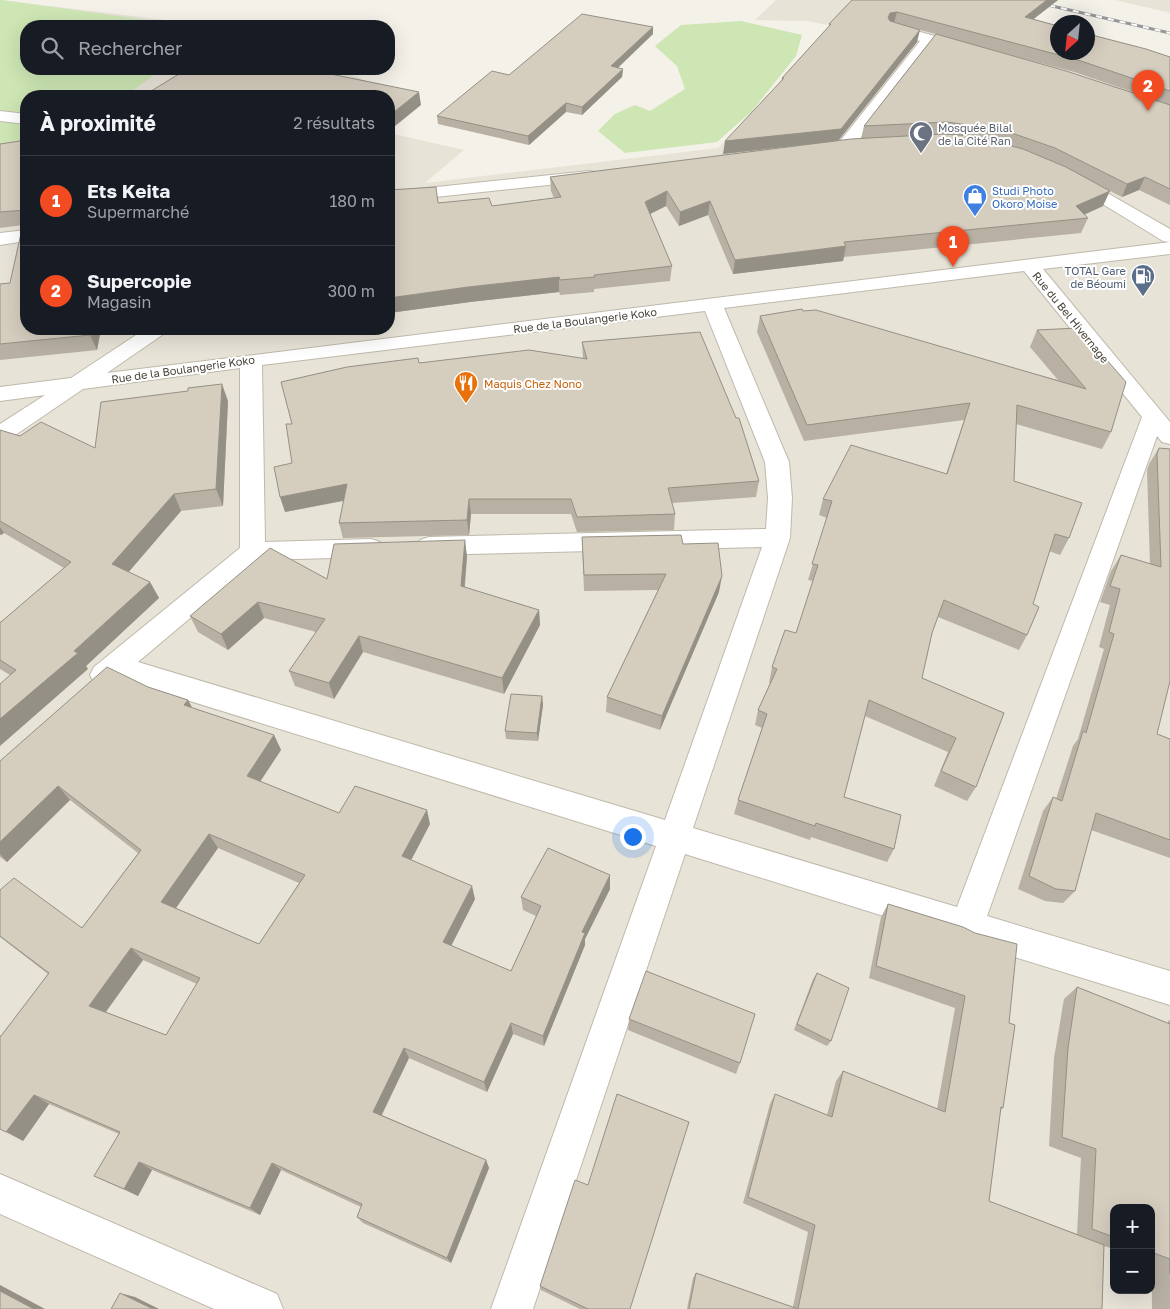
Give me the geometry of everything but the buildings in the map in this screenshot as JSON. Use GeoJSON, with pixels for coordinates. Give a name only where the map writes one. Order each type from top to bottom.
{"type":"FeatureCollection","features":[{"type":"Feature","properties":{"kind":"street"},"geometry":{"type":"LineString","coordinates":[[894,30],[986,53]]}},
{"type":"Feature","properties":{"kind":"street"},"geometry":{"type":"LineString","coordinates":[[843,149],[929,39]]}},
{"type":"Feature","properties":{"kind":"street"},"geometry":{"type":"LineString","coordinates":[[0,116],[20,118]]}},
{"type":"Feature","properties":{"kind":"street"},"geometry":{"type":"LineString","coordinates":[[824,151],[863,147]]}},
{"type":"Feature","properties":{"kind":"street"},"geometry":{"type":"LineString","coordinates":[[395,196],[606,174]]}},
{"type":"Feature","properties":{"kind":"street"},"geometry":{"type":"LineString","coordinates":[[1064,174],[1170,237]]}},
{"type":"Feature","properties":{"kind":"street"},"geometry":{"type":"LineString","coordinates":[[0,239],[20,237]]}},
{"type":"Feature","properties":{"kind":"street","name":"Rue de la Boulangerie Koko"},"geometry":{"type":"LineString","coordinates":[[0,394],[251,360],[1170,248]]}},
{"type":"Feature","properties":{"kind":"street","name":"Rue du Bel Hivernage"},"geometry":{"type":"LineString","coordinates":[[1030,266],[1162,427]]}},
{"type":"Feature","properties":{"kind":"street"},"geometry":{"type":"LineString","coordinates":[[512,1309],[778,538],[780,498],[778,462],[712,304]]}},
{"type":"Feature","properties":{"kind":"street"},"geometry":{"type":"LineString","coordinates":[[0,435],[149,335]]}},
{"type":"Feature","properties":{"kind":"street"},"geometry":{"type":"LineString","coordinates":[[251,360],[253,551]]}},
{"type":"Feature","properties":{"kind":"street"},"geometry":{"type":"LineString","coordinates":[[966,928],[1162,427]]}},
{"type":"Feature","properties":{"kind":"street"},"geometry":{"type":"LineString","coordinates":[[86,691],[253,551],[778,538]]}},
{"type":"Feature","properties":{"kind":"street"},"geometry":{"type":"LineString","coordinates":[[114,666],[966,928],[1170,988]]}},
{"type":"Feature","properties":{"kind":"street"},"geometry":{"type":"LineString","coordinates":[[0,1194],[262,1309]]}},
{"type":"Feature","properties":{"kind":"shaded area"},"geometry":{"type":"Polygon","coordinates":[[[0,0],[166,20],[20,20],[20,75],[352,75],[390,90],[20,90],[20,335],[395,335],[395,134],[464,150],[425,183],[718,148],[833,26],[807,21],[755,20],[776,0],[915,0],[1050,49],[1050,60],[1095,60],[1095,53],[1170,68],[1170,1309],[0,1309],[0,0]]]}},
{"type":"Feature","properties":{"kind":"shaded area"},"geometry":{"type":"Polygon","coordinates":[[[1116,0],[1170,0],[1170,13],[1116,0]]]}},
{"type":"Feature","properties":{"kind":"shaded area"},"geometry":{"type":"Polygon","coordinates":[[[395,92],[405,96],[395,96],[395,92]]]}},
{"type":"Feature","properties":{"kind":"green space"},"geometry":{"type":"Polygon","coordinates":[[[0,0],[146,20],[20,20],[20,75],[154,75],[133,90],[20,90],[20,115],[0,112],[0,0]]]}},
{"type":"Feature","properties":{"kind":"green space"},"geometry":{"type":"Polygon","coordinates":[[[741,21],[802,35],[796,56],[752,111],[717,142],[625,153],[598,131],[615,114],[635,105],[650,111],[685,89],[677,66],[655,46],[681,25],[741,21]]]}},
{"type":"Feature","properties":{"kind":"green space"},"geometry":{"type":"Polygon","coordinates":[[[0,117],[20,120],[20,148],[0,151],[0,117]]]}},
{"type":"Feature","properties":{"kind":"railway"},"geometry":{"type":"LineString","coordinates":[[1026,0],[1170,33]]}},
{"type":"Feature","properties":{"kind":"place","name":"Supercopie"},"geometry":{"type":"Point","coordinates":[1148,111]}},
{"type":"Feature","properties":{"kind":"place","name":"Mosquée Bilal de la Cité Ran"},"geometry":{"type":"Point","coordinates":[921,154]}},
{"type":"Feature","properties":{"kind":"place","name":"Studi Photo Okoro Moise"},"geometry":{"type":"Point","coordinates":[975,217]}},
{"type":"Feature","properties":{"kind":"place","name":"Ets Keita"},"geometry":{"type":"Point","coordinates":[953,267]}},
{"type":"Feature","properties":{"kind":"place","name":"TOTAL Gare de Béoumi"},"geometry":{"type":"Point","coordinates":[1143,297]}},
{"type":"Feature","properties":{"kind":"place","name":"Maquis Chez Nono"},"geometry":{"type":"Point","coordinates":[466,404]}}]}
